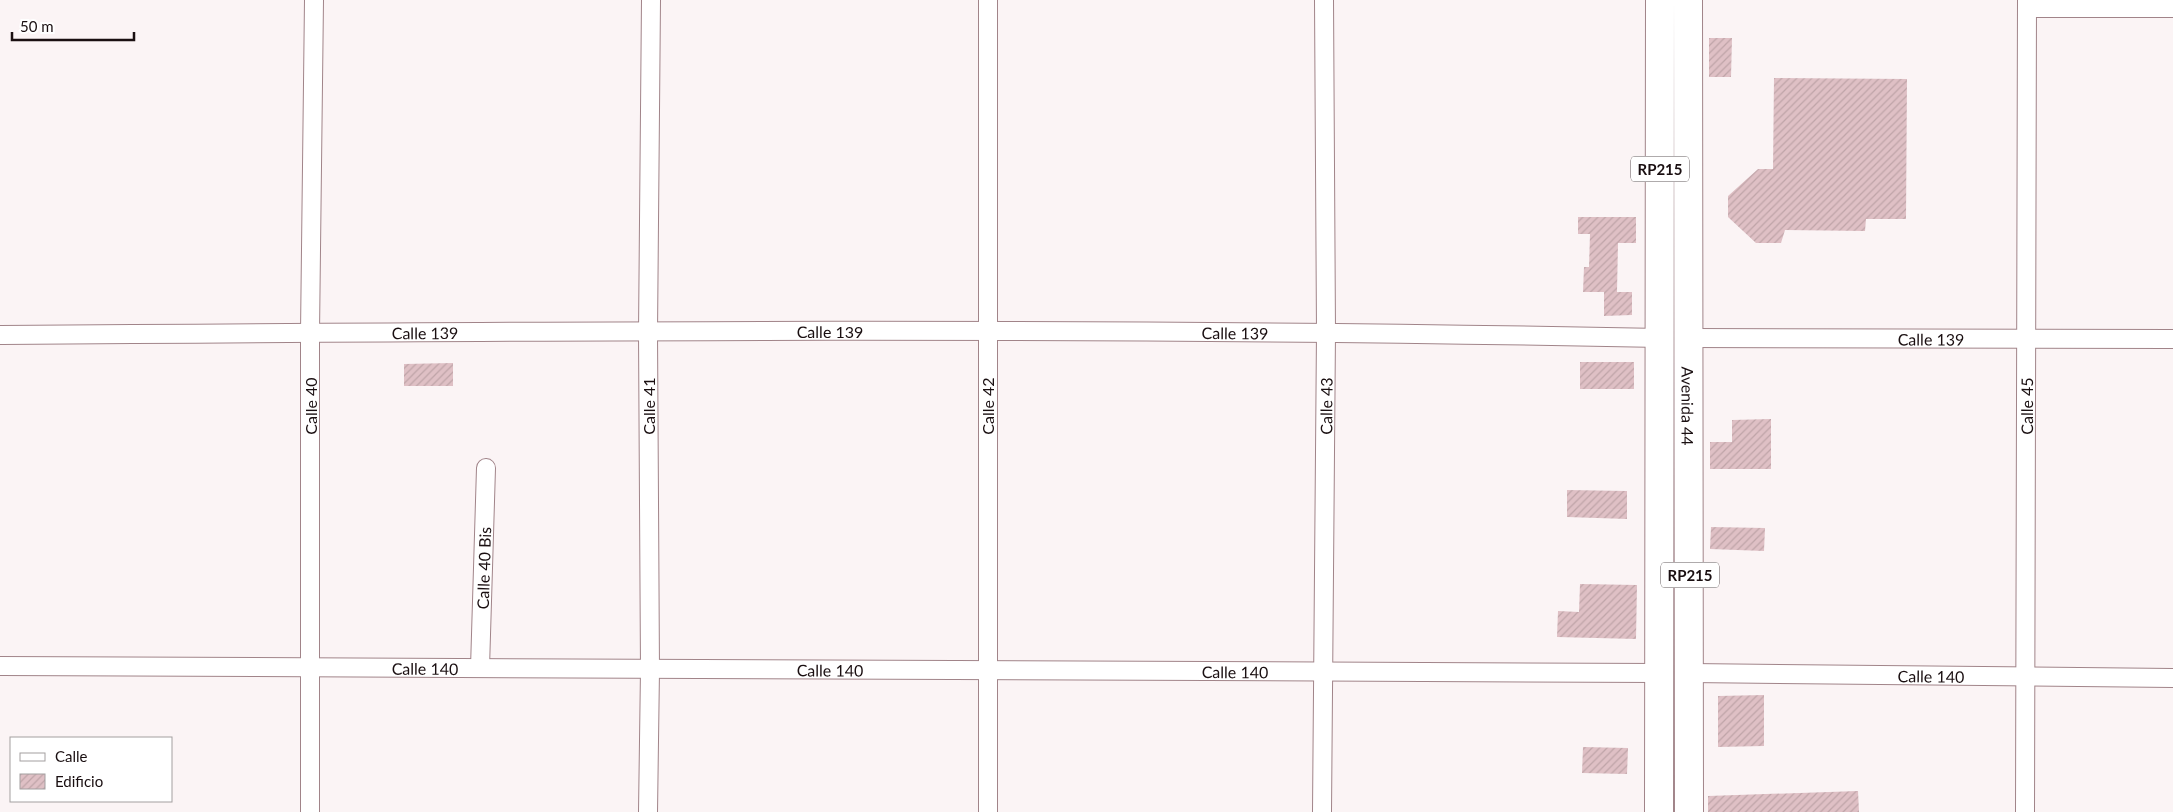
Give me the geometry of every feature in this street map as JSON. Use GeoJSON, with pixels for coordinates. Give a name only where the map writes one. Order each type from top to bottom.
{"type":"FeatureCollection","features":[{"type":"Feature","properties":{"kind":"highway","name":"Avenida 44"},"geometry":{"type":"LineString","coordinates":[[1659,812],[1660,0]]}},
{"type":"Feature","properties":{"kind":"highway","name":"Avenida 44"},"geometry":{"type":"LineString","coordinates":[[1688,0],[1689,812]]}},
{"type":"Feature","properties":{"kind":"street","name":"Calle 40"},"geometry":{"type":"LineString","coordinates":[[310,812],[310,333],[314,0]]}},
{"type":"Feature","properties":{"kind":"street","name":"Calle 41"},"geometry":{"type":"LineString","coordinates":[[648,812],[650,670],[648,333],[651,0]]}},
{"type":"Feature","properties":{"kind":"street","name":"Calle 42"},"geometry":{"type":"LineString","coordinates":[[988,0],[986,330],[989,672],[988,812]]}},
{"type":"Feature","properties":{"kind":"street","name":"Calle 43"},"geometry":{"type":"LineString","coordinates":[[1322,812],[1326,332],[1324,0]]}},
{"type":"Feature","properties":{"kind":"street"},"geometry":{"type":"LineString","coordinates":[[2027,4],[2173,8]]}},
{"type":"Feature","properties":{"kind":"street","name":"Calle 45"},"geometry":{"type":"LineString","coordinates":[[2025,812],[2027,4]]}},
{"type":"Feature","properties":{"kind":"street","name":"Calle 139"},"geometry":{"type":"LineString","coordinates":[[0,335],[986,330],[1326,332],[1660,338]]}},
{"type":"Feature","properties":{"kind":"street","name":"Calle 139"},"geometry":{"type":"LineString","coordinates":[[1689,338],[2173,340]]}},
{"type":"Feature","properties":{"kind":"street","name":"Calle 40 Bis"},"geometry":{"type":"LineString","coordinates":[[480,668],[486,468]]}},
{"type":"Feature","properties":{"kind":"street","name":"Calle 140"},"geometry":{"type":"LineString","coordinates":[[0,666],[989,672],[1660,673]]}},
{"type":"Feature","properties":{"kind":"street","name":"Calle 140"},"geometry":{"type":"LineString","coordinates":[[1690,673],[2173,678]]}},
{"type":"Feature","properties":{"kind":"building"},"geometry":{"type":"Polygon","coordinates":[[[1709,38],[1732,38],[1731,77],[1709,77],[1709,38]]]}},
{"type":"Feature","properties":{"kind":"building"},"geometry":{"type":"Polygon","coordinates":[[[1774,78],[1907,79],[1906,219],[1866,219],[1865,231],[1785,230],[1781,243],[1756,243],[1728,217],[1728,196],[1758,169],[1773,169],[1774,78]]]}},
{"type":"Feature","properties":{"kind":"building"},"geometry":{"type":"Polygon","coordinates":[[[1578,217],[1636,217],[1636,243],[1618,243],[1617,292],[1632,292],[1632,315],[1604,316],[1604,292],[1583,292],[1584,267],[1589,267],[1590,234],[1578,234],[1578,217]]]}},
{"type":"Feature","properties":{"kind":"building"},"geometry":{"type":"Polygon","coordinates":[[[1580,362],[1634,362],[1634,389],[1580,389],[1580,362]]]}},
{"type":"Feature","properties":{"kind":"building"},"geometry":{"type":"Polygon","coordinates":[[[453,363],[453,386],[404,386],[404,364],[453,363]]]}},
{"type":"Feature","properties":{"kind":"building"},"geometry":{"type":"Polygon","coordinates":[[[1771,419],[1771,469],[1710,469],[1710,442],[1732,442],[1732,420],[1771,419]]]}},
{"type":"Feature","properties":{"kind":"building"},"geometry":{"type":"Polygon","coordinates":[[[1567,490],[1627,491],[1627,519],[1567,517],[1567,490]]]}},
{"type":"Feature","properties":{"kind":"building"},"geometry":{"type":"Polygon","coordinates":[[[1711,527],[1765,528],[1764,551],[1710,549],[1711,527]]]}},
{"type":"Feature","properties":{"kind":"building"},"geometry":{"type":"Polygon","coordinates":[[[1580,584],[1637,585],[1636,639],[1557,637],[1558,611],[1579,612],[1580,584]]]}},
{"type":"Feature","properties":{"kind":"building"},"geometry":{"type":"Polygon","coordinates":[[[1764,695],[1764,746],[1718,747],[1718,696],[1764,695]]]}},
{"type":"Feature","properties":{"kind":"building"},"geometry":{"type":"Polygon","coordinates":[[[1583,747],[1628,748],[1627,774],[1582,773],[1583,747]]]}},
{"type":"Feature","properties":{"kind":"building"},"geometry":{"type":"Polygon","coordinates":[[[1858,791],[1859,812],[1708,812],[1708,796],[1858,791]]]}}]}
